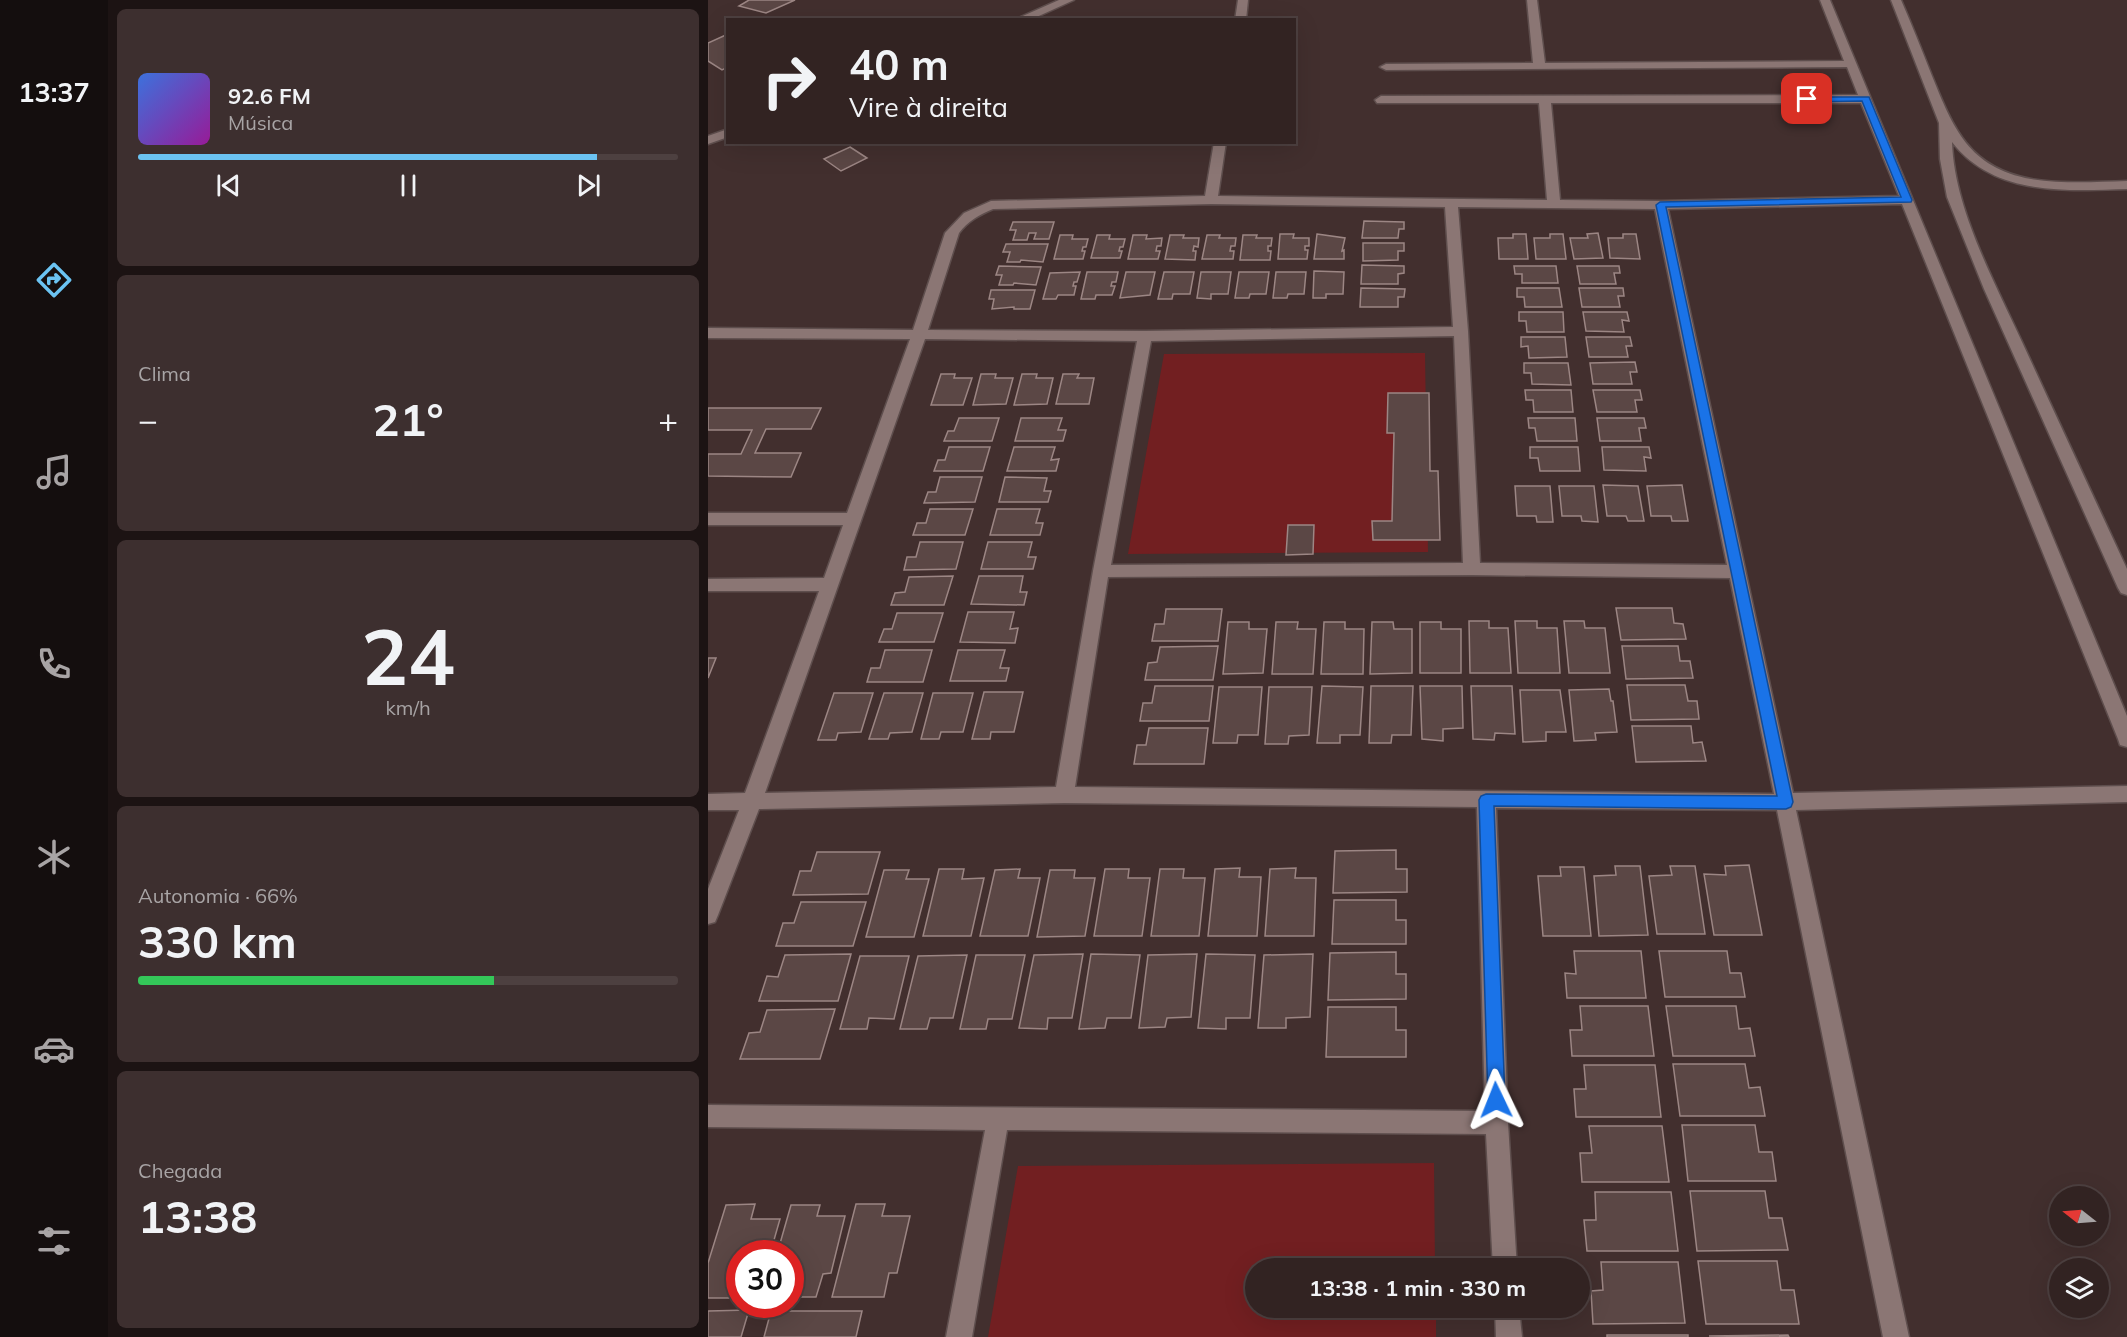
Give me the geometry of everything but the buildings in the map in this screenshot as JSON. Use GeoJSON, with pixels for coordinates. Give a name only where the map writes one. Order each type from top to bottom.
{"type":"FeatureCollection","features":[{"type":"Feature","properties":{"kind":"street"},"geometry":{"type":"LineString","coordinates":[[1024,18],[1069,0]]}},
{"type":"Feature","properties":{"kind":"street"},"geometry":{"type":"LineString","coordinates":[[1240,18],[1243,0]]}},
{"type":"Feature","properties":{"kind":"street"},"geometry":{"type":"LineString","coordinates":[[1532,0],[1539,65]]}},
{"type":"Feature","properties":{"kind":"street"},"geometry":{"type":"LineString","coordinates":[[1825,0],[2127,739]]}},
{"type":"Feature","properties":{"kind":"street"},"geometry":{"type":"LineString","coordinates":[[1896,0],[1944,123],[1958,142],[1977,161],[1989,169],[2052,186],[2127,185]]}},
{"type":"Feature","properties":{"kind":"street"},"geometry":{"type":"LineString","coordinates":[[1386,67],[1851,64]]}},
{"type":"Feature","properties":{"kind":"street"},"geometry":{"type":"LineString","coordinates":[[1381,100],[1866,99]]}},
{"type":"Feature","properties":{"kind":"street"},"geometry":{"type":"LineString","coordinates":[[1545,100],[1554,202]]}},
{"type":"Feature","properties":{"kind":"street"},"geometry":{"type":"LineString","coordinates":[[1944,123],[1946,159],[1953,197],[1991,289],[2127,588]]}},
{"type":"Feature","properties":{"kind":"street"},"geometry":{"type":"LineString","coordinates":[[708,140],[726,134]]}},
{"type":"Feature","properties":{"kind":"street"},"geometry":{"type":"LineString","coordinates":[[1211,200],[1220,144]]}},
{"type":"Feature","properties":{"kind":"street"},"geometry":{"type":"LineString","coordinates":[[708,915],[752,801],[919,335],[952,232],[968,214],[991,206],[1211,200],[1554,202],[1660,205],[1907,200]]}},
{"type":"Feature","properties":{"kind":"street"},"geometry":{"type":"LineString","coordinates":[[1451,202],[1461,331],[1472,569]]}},
{"type":"Feature","properties":{"kind":"street"},"geometry":{"type":"LineString","coordinates":[[1660,205],[1896,1337]]}},
{"type":"Feature","properties":{"kind":"street"},"geometry":{"type":"LineString","coordinates":[[708,333],[1145,336],[1461,331]]}},
{"type":"Feature","properties":{"kind":"street"},"geometry":{"type":"LineString","coordinates":[[1064,795],[1101,571],[1145,336]]}},
{"type":"Feature","properties":{"kind":"street"},"geometry":{"type":"LineString","coordinates":[[708,519],[852,519]]}},
{"type":"Feature","properties":{"kind":"street"},"geometry":{"type":"LineString","coordinates":[[1101,571],[1472,569],[1738,572]]}},
{"type":"Feature","properties":{"kind":"street"},"geometry":{"type":"LineString","coordinates":[[708,585],[830,584]]}},
{"type":"Feature","properties":{"kind":"street"},"geometry":{"type":"LineString","coordinates":[[708,802],[1064,795],[1786,802],[2127,794]]}},
{"type":"Feature","properties":{"kind":"street"},"geometry":{"type":"LineString","coordinates":[[1486,800],[1497,1123],[1504,1258]]}},
{"type":"Feature","properties":{"kind":"street"},"geometry":{"type":"LineString","coordinates":[[708,1116],[1497,1123]]}},
{"type":"Feature","properties":{"kind":"street"},"geometry":{"type":"LineString","coordinates":[[959,1337],[998,1119]]}},
{"type":"Feature","properties":{"kind":"street"},"geometry":{"type":"LineString","coordinates":[[1508,1318],[1509,1337]]}},
{"type":"Feature","properties":{"kind":"shaded area"},"geometry":{"type":"Polygon","coordinates":[[[1425,353],[1428,552],[1128,554],[1164,354],[1425,353]]]}},
{"type":"Feature","properties":{"kind":"shaded area"},"geometry":{"type":"Polygon","coordinates":[[[1434,1163],[1435,1258],[1245,1258],[1245,1318],[1436,1318],[1436,1337],[988,1337],[1018,1166],[1434,1163]]]}},
{"type":"Feature","properties":{"kind":"route"},"geometry":{"type":"LineString","coordinates":[[1496,1100],[1486,800],[1786,802],[1660,205],[1907,200],[1866,99],[1807,99]]}}]}
